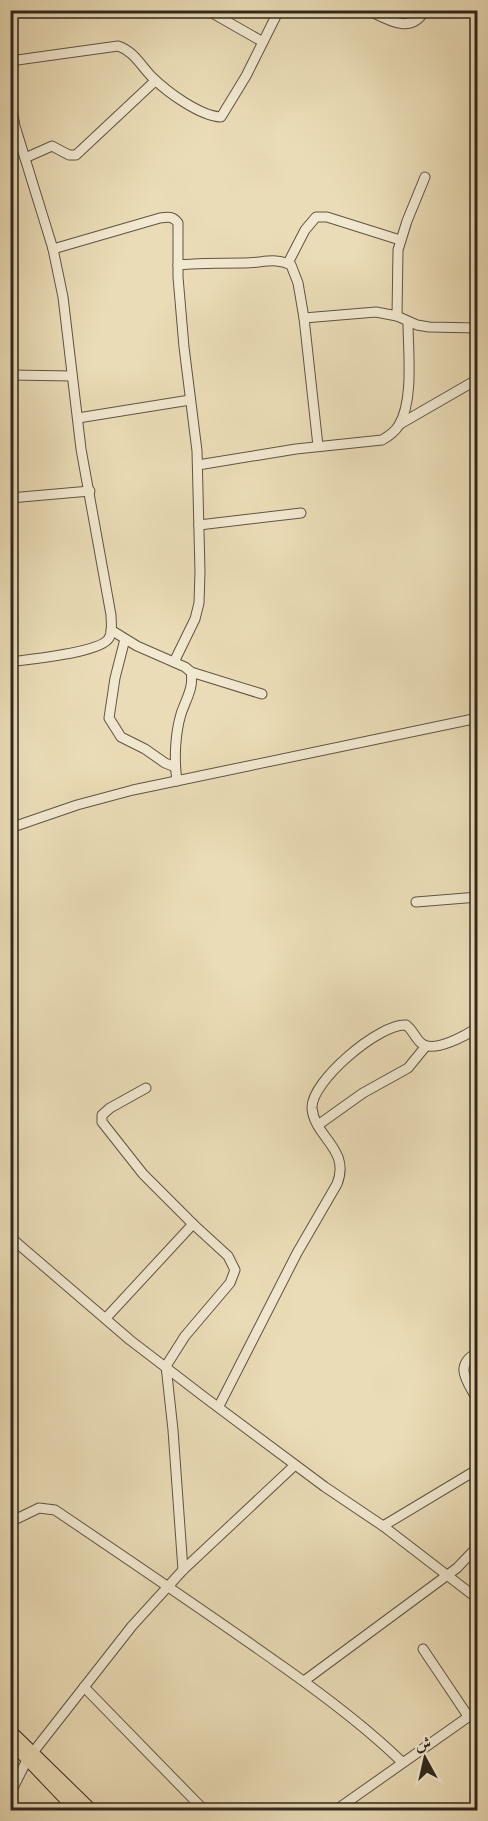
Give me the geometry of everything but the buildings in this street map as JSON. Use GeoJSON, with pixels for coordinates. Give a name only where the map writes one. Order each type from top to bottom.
{"type":"FeatureCollection","features":[{"type":"Feature","properties":{"kind":"main road"},"geometry":{"type":"LineString","coordinates":[[10,1731],[76,1810]]}},
{"type":"Feature","properties":{"kind":"main road"},"geometry":{"type":"LineString","coordinates":[[10,1742],[91,1810]]}},
{"type":"Feature","properties":{"kind":"street"},"geometry":{"type":"LineString","coordinates":[[207,10],[263,42]]}},
{"type":"Feature","properties":{"kind":"street"},"geometry":{"type":"LineString","coordinates":[[10,62],[118,45],[126,48],[155,81],[177,97],[210,114],[221,117],[279,10]]}},
{"type":"Feature","properties":{"kind":"street"},"geometry":{"type":"LineString","coordinates":[[368,10],[403,25],[415,22],[425,10]]}},
{"type":"Feature","properties":{"kind":"street"},"geometry":{"type":"LineString","coordinates":[[25,158],[52,146],[69,155],[76,155],[155,81]]}},
{"type":"Feature","properties":{"kind":"street"},"geometry":{"type":"LineString","coordinates":[[10,99],[15,126],[53,249],[63,297],[81,449],[111,615],[111,636],[104,644],[89,650],[10,662]]}},
{"type":"Feature","properties":{"kind":"street"},"geometry":{"type":"LineString","coordinates":[[398,316],[397,265],[400,240],[425,177]]}},
{"type":"Feature","properties":{"kind":"street"},"geometry":{"type":"LineString","coordinates":[[53,249],[170,216],[178,223],[178,266],[198,465],[200,525],[199,603],[192,628],[174,662]]}},
{"type":"Feature","properties":{"kind":"street"},"geometry":{"type":"LineString","coordinates":[[288,263],[305,230],[316,217],[332,219],[400,240]]}},
{"type":"Feature","properties":{"kind":"street"},"geometry":{"type":"LineString","coordinates":[[178,266],[213,262],[246,263],[280,260],[288,263],[295,271],[304,318],[318,446]]}},
{"type":"Feature","properties":{"kind":"street"},"geometry":{"type":"LineString","coordinates":[[304,318],[376,312],[398,316],[408,322],[429,327],[477,328]]}},
{"type":"Feature","properties":{"kind":"street"},"geometry":{"type":"LineString","coordinates":[[198,465],[318,446],[382,440],[390,436],[400,424],[404,414],[408,383],[408,322]]}},
{"type":"Feature","properties":{"kind":"street"},"geometry":{"type":"LineString","coordinates":[[10,375],[72,376]]}},
{"type":"Feature","properties":{"kind":"street"},"geometry":{"type":"LineString","coordinates":[[400,424],[477,379]]}},
{"type":"Feature","properties":{"kind":"street"},"geometry":{"type":"LineString","coordinates":[[78,418],[190,400]]}},
{"type":"Feature","properties":{"kind":"street"},"geometry":{"type":"LineString","coordinates":[[10,498],[90,492]]}},
{"type":"Feature","properties":{"kind":"street"},"geometry":{"type":"LineString","coordinates":[[200,525],[301,513]]}},
{"type":"Feature","properties":{"kind":"street"},"geometry":{"type":"LineString","coordinates":[[111,630],[191,672],[262,694]]}},
{"type":"Feature","properties":{"kind":"street"},"geometry":{"type":"LineString","coordinates":[[125,639],[115,678],[109,718],[121,737],[175,767]]}},
{"type":"Feature","properties":{"kind":"street"},"geometry":{"type":"LineString","coordinates":[[177,781],[175,767],[181,714],[192,684],[191,672]]}},
{"type":"Feature","properties":{"kind":"street"},"geometry":{"type":"LineString","coordinates":[[10,828],[77,805],[133,790],[477,718]]}},
{"type":"Feature","properties":{"kind":"street"},"geometry":{"type":"LineString","coordinates":[[416,902],[477,897]]}},
{"type":"Feature","properties":{"kind":"street"},"geometry":{"type":"LineString","coordinates":[[219,1407],[297,1253],[339,1179],[341,1171],[339,1158],[318,1125],[312,1108],[316,1092],[323,1081],[358,1047],[387,1030],[401,1025],[411,1029],[426,1046]]}},
{"type":"Feature","properties":{"kind":"street"},"geometry":{"type":"LineString","coordinates":[[318,1125],[363,1093],[408,1068],[426,1046],[458,1040],[477,1027]]}},
{"type":"Feature","properties":{"kind":"street"},"geometry":{"type":"LineString","coordinates":[[146,1088],[110,1108],[102,1115],[102,1122],[143,1173],[228,1256],[234,1267],[230,1283],[175,1350],[166,1366],[183,1570]]}},
{"type":"Feature","properties":{"kind":"street"},"geometry":{"type":"LineString","coordinates":[[106,1318],[193,1224]]}},
{"type":"Feature","properties":{"kind":"street"},"geometry":{"type":"LineString","coordinates":[[10,1238],[130,1340],[295,1465],[383,1526],[477,1599]]}},
{"type":"Feature","properties":{"kind":"street"},"geometry":{"type":"LineString","coordinates":[[477,1352],[467,1359],[463,1366],[477,1401]]}},
{"type":"Feature","properties":{"kind":"street"},"geometry":{"type":"LineString","coordinates":[[10,1794],[30,1757],[132,1626],[183,1570],[295,1465]]}},
{"type":"Feature","properties":{"kind":"street"},"geometry":{"type":"LineString","coordinates":[[383,1526],[477,1469]]}},
{"type":"Feature","properties":{"kind":"street"},"geometry":{"type":"LineString","coordinates":[[10,1522],[39,1508],[56,1510],[168,1585],[304,1681],[359,1724],[402,1762]]}},
{"type":"Feature","properties":{"kind":"street"},"geometry":{"type":"LineString","coordinates":[[304,1681],[463,1563],[477,1546]]}},
{"type":"Feature","properties":{"kind":"street"},"geometry":{"type":"LineString","coordinates":[[423,1649],[468,1716]]}},
{"type":"Feature","properties":{"kind":"street"},"geometry":{"type":"LineString","coordinates":[[84,1688],[204,1810]]}},
{"type":"Feature","properties":{"kind":"street"},"geometry":{"type":"LineString","coordinates":[[336,1810],[477,1710]]}}]}
